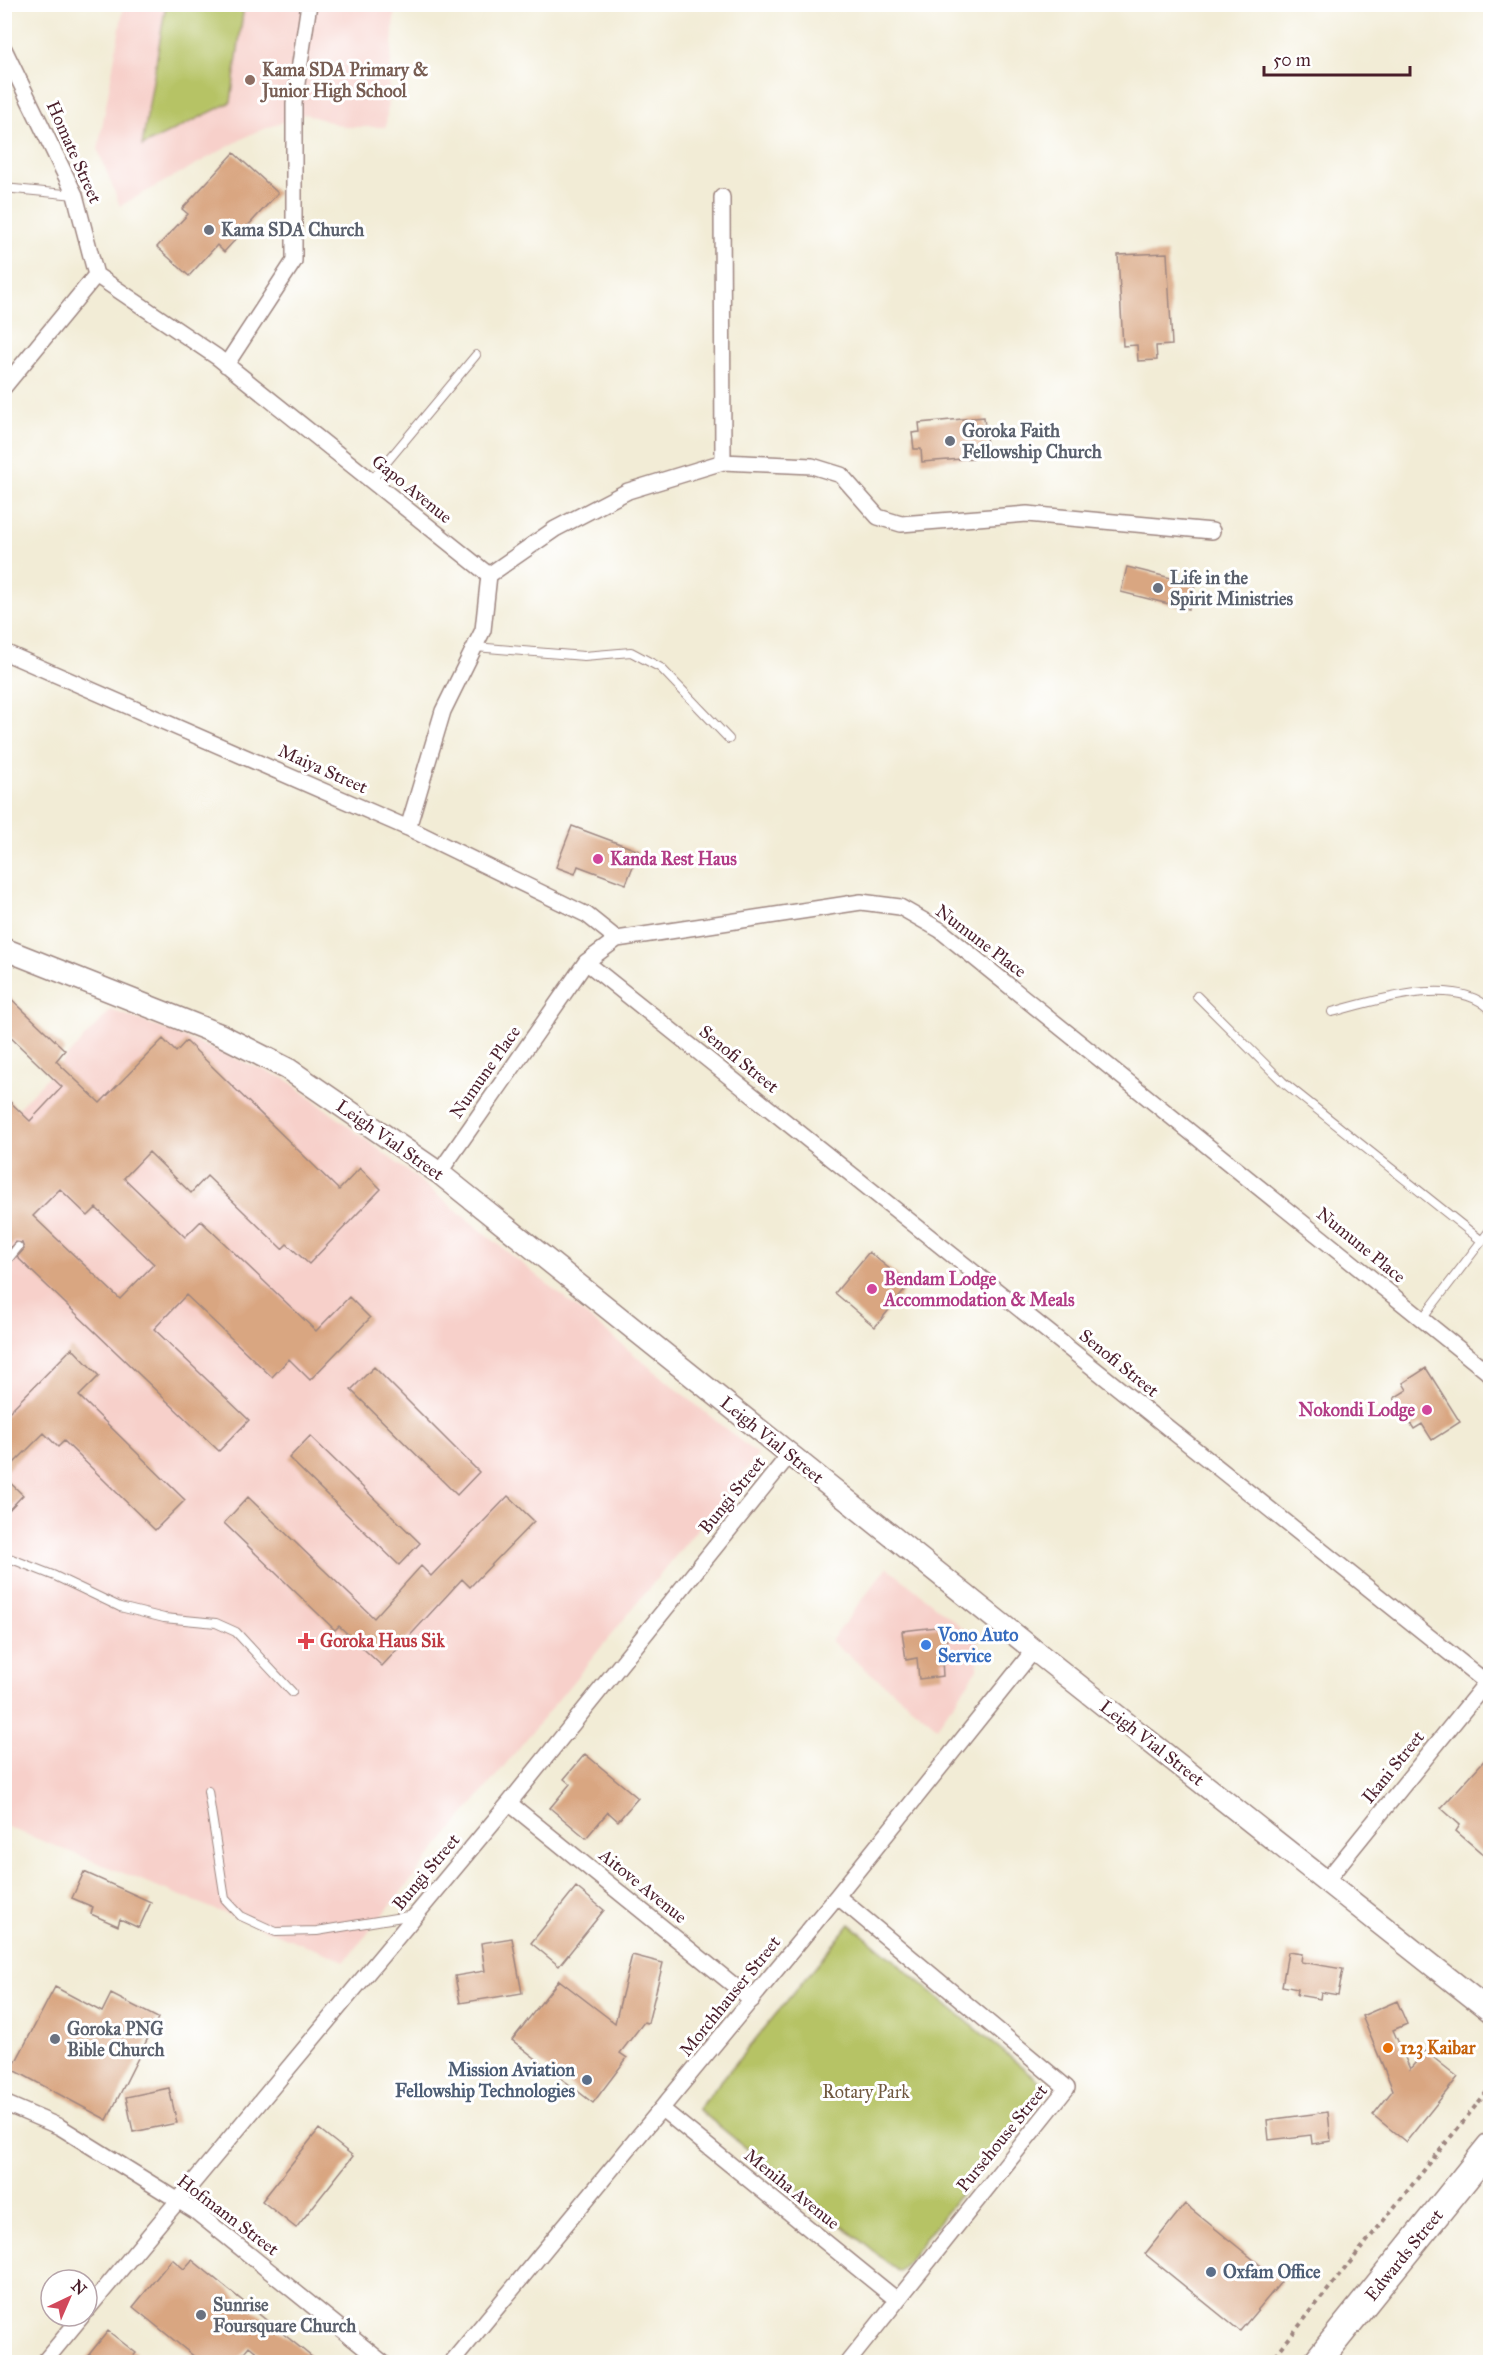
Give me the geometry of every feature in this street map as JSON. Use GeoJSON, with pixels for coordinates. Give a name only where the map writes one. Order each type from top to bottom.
{"type":"FeatureCollection","features":[{"type":"Feature","properties":{"kind":"highway","name":"Edwards Street"},"geometry":{"type":"LineString","coordinates":[[1317,2362],[1491,2147]]}},
{"type":"Feature","properties":{"kind":"street"},"geometry":{"type":"LineString","coordinates":[[226,365],[294,261],[294,103],[309,4]]}},
{"type":"Feature","properties":{"kind":"street","name":"Homate Street"},"geometry":{"type":"LineString","coordinates":[[4,49],[75,195],[96,275]]}},
{"type":"Feature","properties":{"kind":"street"},"geometry":{"type":"LineString","coordinates":[[722,197],[723,462]]}},
{"type":"Feature","properties":{"kind":"street"},"geometry":{"type":"LineString","coordinates":[[4,387],[96,275]]}},
{"type":"Feature","properties":{"kind":"street","name":"Gapo Avenue"},"geometry":{"type":"LineString","coordinates":[[96,275],[226,365],[489,575]]}},
{"type":"Feature","properties":{"kind":"street"},"geometry":{"type":"LineString","coordinates":[[408,828],[443,711],[483,630],[489,575],[555,529],[628,491],[723,462],[812,466],[841,475],[878,517],[901,524],[1028,514],[1212,531]]}},
{"type":"Feature","properties":{"kind":"street","name":"Maiya Street"},"geometry":{"type":"LineString","coordinates":[[4,652],[408,828],[586,915],[617,939]]}},
{"type":"Feature","properties":{"kind":"street","name":"Numune Place"},"geometry":{"type":"LineString","coordinates":[[439,1173],[586,962],[617,939],[861,902],[900,907],[940,930],[1491,1374]]}},
{"type":"Feature","properties":{"kind":"street","name":"Leigh Vial Street"},"geometry":{"type":"LineString","coordinates":[[4,949],[221,1035],[278,1064],[439,1173],[1491,2012]]}},
{"type":"Feature","properties":{"kind":"street","name":"Senofi Street"},"geometry":{"type":"LineString","coordinates":[[586,962],[1489,1680]]}},
{"type":"Feature","properties":{"kind":"street","name":"Bungi Street"},"geometry":{"type":"LineString","coordinates":[[99,2296],[509,1803],[790,1454]]}},
{"type":"Feature","properties":{"kind":"street","name":"Morchhauser Street"},"geometry":{"type":"LineString","coordinates":[[452,2362],[752,2000],[1035,1650]]}},
{"type":"Feature","properties":{"kind":"street","name":"Ikani Street"},"geometry":{"type":"LineString","coordinates":[[1326,1881],[1489,1680]]}},
{"type":"Feature","properties":{"kind":"street","name":"Aitove Avenue"},"geometry":{"type":"LineString","coordinates":[[509,1803],[752,2000]]}},
{"type":"Feature","properties":{"kind":"street","name":"Pursehouse Street"},"geometry":{"type":"LineString","coordinates":[[837,1896],[1067,2088],[848,2362]]}},
{"type":"Feature","properties":{"kind":"street","name":"Hofmann Street"},"geometry":{"type":"LineString","coordinates":[[4,2103],[60,2127],[179,2200],[382,2362]]}},
{"type":"Feature","properties":{"kind":"street","name":"Meniha Avenue"},"geometry":{"type":"LineString","coordinates":[[662,2109],[897,2300]]}},
{"type":"Feature","properties":{"kind":"street"},"geometry":{"type":"LineString","coordinates":[[44,2362],[72,2328]]}},
{"type":"Feature","properties":{"kind":"lane"},"geometry":{"type":"LineString","coordinates":[[4,188],[75,195]]}},
{"type":"Feature","properties":{"kind":"lane"},"geometry":{"type":"LineString","coordinates":[[371,481],[476,355]]}},
{"type":"Feature","properties":{"kind":"lane"},"geometry":{"type":"LineString","coordinates":[[475,647],[584,656],[632,652],[661,669],[729,739]]}},
{"type":"Feature","properties":{"kind":"lane"},"geometry":{"type":"LineString","coordinates":[[1332,1012],[1406,993],[1460,993],[1485,1003],[1491,1009]]}},
{"type":"Feature","properties":{"kind":"lane"},"geometry":{"type":"LineString","coordinates":[[1197,996],[1283,1082],[1482,1241]]}},
{"type":"Feature","properties":{"kind":"lane"},"geometry":{"type":"LineString","coordinates":[[1422,1319],[1491,1230]]}},
{"type":"Feature","properties":{"kind":"lane"},"geometry":{"type":"LineString","coordinates":[[4,1264],[18,1247]]}},
{"type":"Feature","properties":{"kind":"lane"},"geometry":{"type":"LineString","coordinates":[[4,1556],[55,1576],[120,1607],[164,1618],[216,1623],[236,1632],[292,1692]]}},
{"type":"Feature","properties":{"kind":"lane"},"geometry":{"type":"LineString","coordinates":[[208,1791],[225,1899],[241,1916],[276,1932],[317,1931],[417,1914]]}},
{"type":"Feature","properties":{"kind":"path"},"geometry":{"type":"LineString","coordinates":[[1270,2362],[1491,2088]]}},
{"type":"Feature","properties":{"kind":"shaded area","name":"Kama SDA Primary & Junior High School"},"geometry":{"type":"Polygon","coordinates":[[[124,5],[395,5],[386,127],[345,127],[305,114],[253,133],[120,206],[98,150],[124,5]]]}},
{"type":"Feature","properties":{"kind":"shaded area","name":"Goroka Haus Sik"},"geometry":{"type":"Polygon","coordinates":[[[111,1010],[286,1079],[414,1176],[758,1455],[345,1961],[5,1826],[4,1123],[111,1010]]]}},
{"type":"Feature","properties":{"kind":"shaded area"},"geometry":{"type":"Polygon","coordinates":[[[887,1567],[978,1640],[978,1669],[937,1727],[831,1641],[887,1567]]]}},
{"type":"Feature","properties":{"kind":"green space"},"geometry":{"type":"Polygon","coordinates":[[[166,4],[244,5],[231,102],[142,146],[166,4]]]}},
{"type":"Feature","properties":{"kind":"green space","name":"Rotary Park"},"geometry":{"type":"Polygon","coordinates":[[[850,1924],[1045,2086],[899,2272],[698,2109],[850,1924]]]}},
{"type":"Feature","properties":{"kind":"building","name":"Kama SDA Church"},"geometry":{"type":"Polygon","coordinates":[[[234,153],[278,193],[224,252],[217,245],[189,276],[157,247],[188,214],[182,209],[234,153]]]}},
{"type":"Feature","properties":{"kind":"building"},"geometry":{"type":"Polygon","coordinates":[[[1167,253],[1172,345],[1156,346],[1157,360],[1138,361],[1137,345],[1123,346],[1118,255],[1167,253]]]}},
{"type":"Feature","properties":{"kind":"building","name":"Goroka Faith Fellowship Church"},"geometry":{"type":"Polygon","coordinates":[[[984,417],[988,457],[922,462],[921,449],[914,449],[912,433],[920,432],[919,423],[984,417]]]}},
{"type":"Feature","properties":{"kind":"building","name":"Life in the Spirit Ministries"},"geometry":{"type":"Polygon","coordinates":[[[1127,567],[1195,584],[1189,609],[1121,592],[1127,567]]]}},
{"type":"Feature","properties":{"kind":"building","name":"Kanda Rest Haus"},"geometry":{"type":"Polygon","coordinates":[[[572,826],[639,851],[626,884],[578,866],[575,874],[556,867],[572,826]]]}},
{"type":"Feature","properties":{"kind":"building"},"geometry":{"type":"Polygon","coordinates":[[[4,992],[65,1050],[56,1061],[100,1103],[163,1039],[176,1052],[186,1041],[339,1190],[360,1168],[381,1189],[309,1264],[287,1244],[282,1249],[207,1176],[191,1193],[149,1152],[124,1178],[185,1237],[201,1221],[316,1331],[349,1297],[370,1318],[310,1380],[289,1359],[272,1377],[186,1295],[154,1329],[249,1420],[219,1451],[17,1257],[24,1249],[22,1243],[15,1242],[9,1249],[4,1245],[4,1096],[30,1121],[62,1087],[4,1031],[4,992]],[[60,1189],[33,1216],[120,1299],[154,1264],[96,1208],[88,1216],[60,1189]]]}},
{"type":"Feature","properties":{"kind":"building","name":"Bendam Lodge Accommodation & Meals"},"geometry":{"type":"Polygon","coordinates":[[[869,1252],[909,1285],[875,1327],[835,1293],[869,1252]]]}},
{"type":"Feature","properties":{"kind":"building"},"geometry":{"type":"Polygon","coordinates":[[[72,1348],[99,1376],[79,1396],[185,1500],[155,1530],[64,1441],[58,1447],[44,1433],[4,1473],[4,1417],[72,1348]]]}},
{"type":"Feature","properties":{"kind":"building"},"geometry":{"type":"Polygon","coordinates":[[[374,1367],[479,1472],[457,1495],[351,1390],[374,1367]]]}},
{"type":"Feature","properties":{"kind":"building","name":"Nokondi Lodge"},"geometry":{"type":"Polygon","coordinates":[[[1426,1368],[1460,1422],[1432,1440],[1422,1424],[1414,1429],[1394,1398],[1407,1390],[1403,1383],[1426,1368]]]}},
{"type":"Feature","properties":{"kind":"building"},"geometry":{"type":"Polygon","coordinates":[[[310,1436],[420,1543],[399,1565],[289,1458],[310,1436]]]}},
{"type":"Feature","properties":{"kind":"building"},"geometry":{"type":"Polygon","coordinates":[[[4,1477],[23,1495],[4,1515],[4,1477]]]}},
{"type":"Feature","properties":{"kind":"building"},"geometry":{"type":"Polygon","coordinates":[[[508,1496],[534,1521],[470,1587],[462,1579],[382,1666],[339,1626],[335,1630],[224,1523],[248,1497],[374,1618],[421,1566],[431,1576],[508,1496]]]}},
{"type":"Feature","properties":{"kind":"building","name":"Vono Auto Service"},"geometry":{"type":"Polygon","coordinates":[[[945,1626],[949,1659],[942,1660],[943,1676],[919,1679],[917,1658],[906,1660],[902,1631],[945,1626]]]}},
{"type":"Feature","properties":{"kind":"building"},"geometry":{"type":"Polygon","coordinates":[[[1491,1753],[1491,1861],[1456,1831],[1460,1825],[1441,1808],[1491,1753]]]}},
{"type":"Feature","properties":{"kind":"building"},"geometry":{"type":"Polygon","coordinates":[[[585,1754],[638,1798],[618,1821],[608,1812],[586,1838],[550,1808],[570,1784],[564,1779],[585,1754]]]}},
{"type":"Feature","properties":{"kind":"building"},"geometry":{"type":"Polygon","coordinates":[[[84,1872],[151,1902],[139,1928],[120,1919],[118,1926],[91,1914],[93,1907],[72,1898],[84,1872]]]}},
{"type":"Feature","properties":{"kind":"building"},"geometry":{"type":"Polygon","coordinates":[[[576,1887],[604,1910],[559,1966],[531,1943],[576,1887]]]}},
{"type":"Feature","properties":{"kind":"building"},"geometry":{"type":"Polygon","coordinates":[[[512,1938],[522,1993],[460,2003],[455,1976],[485,1971],[481,1943],[512,1938]]]}},
{"type":"Feature","properties":{"kind":"building"},"geometry":{"type":"Polygon","coordinates":[[[1288,1952],[1302,1954],[1301,1962],[1343,1969],[1338,1995],[1321,1992],[1320,1999],[1297,1995],[1298,1989],[1282,1986],[1288,1952]]]}},
{"type":"Feature","properties":{"kind":"building"},"geometry":{"type":"Polygon","coordinates":[[[632,1955],[663,1963],[648,2023],[644,2022],[620,2053],[627,2058],[593,2103],[512,2040],[559,1980],[615,2023],[632,1955]]]}},
{"type":"Feature","properties":{"kind":"building"},"geometry":{"type":"Polygon","coordinates":[[[55,1987],[102,2012],[111,1994],[158,2018],[107,2120],[12,2069],[55,1987]]]}},
{"type":"Feature","properties":{"kind":"building"},"geometry":{"type":"Polygon","coordinates":[[[1397,2001],[1407,2024],[1393,2030],[1410,2069],[1425,2051],[1458,2077],[1406,2142],[1373,2115],[1393,2090],[1362,2016],[1397,2001]]]}},
{"type":"Feature","properties":{"kind":"building"},"geometry":{"type":"Polygon","coordinates":[[[169,2088],[177,2123],[133,2132],[126,2097],[169,2088]]]}},
{"type":"Feature","properties":{"kind":"building"},"geometry":{"type":"Polygon","coordinates":[[[1328,2112],[1331,2141],[1312,2144],[1311,2135],[1269,2140],[1267,2120],[1328,2112]]]}},
{"type":"Feature","properties":{"kind":"building"},"geometry":{"type":"Polygon","coordinates":[[[319,2129],[353,2156],[296,2228],[262,2201],[319,2129]]]}},
{"type":"Feature","properties":{"kind":"building"},"geometry":{"type":"Polygon","coordinates":[[[1185,2204],[1281,2282],[1240,2331],[1145,2254],[1185,2204]]]}},
{"type":"Feature","properties":{"kind":"building","name":"Sunrise Foursquare Church"},"geometry":{"type":"Polygon","coordinates":[[[172,2259],[184,2269],[192,2260],[318,2362],[269,2362],[249,2346],[236,2362],[201,2362],[133,2307],[172,2259]]]}},
{"type":"Feature","properties":{"kind":"building"},"geometry":{"type":"Polygon","coordinates":[[[108,2331],[136,2353],[128,2362],[83,2362],[108,2331]]]}},
{"type":"Feature","properties":{"kind":"place","name":"Kama SDA Primary & Junior High School"},"geometry":{"type":"Point","coordinates":[250,80]}},
{"type":"Feature","properties":{"kind":"place","name":"Kama SDA Church"},"geometry":{"type":"Point","coordinates":[209,230]}},
{"type":"Feature","properties":{"kind":"place","name":"Goroka Faith Fellowship Church"},"geometry":{"type":"Point","coordinates":[950,441]}},
{"type":"Feature","properties":{"kind":"place","name":"Life in the Spirit Ministries"},"geometry":{"type":"Point","coordinates":[1158,588]}},
{"type":"Feature","properties":{"kind":"place","name":"Kanda Rest Haus"},"geometry":{"type":"Point","coordinates":[598,859]}},
{"type":"Feature","properties":{"kind":"place","name":"Bendam Lodge Accommodation & Meals"},"geometry":{"type":"Point","coordinates":[872,1289]}},
{"type":"Feature","properties":{"kind":"place","name":"Nokondi Lodge"},"geometry":{"type":"Point","coordinates":[1427,1410]}},
{"type":"Feature","properties":{"kind":"place","name":"Goroka Haus Sik"},"geometry":{"type":"Point","coordinates":[306,1641]}},
{"type":"Feature","properties":{"kind":"place","name":"Vono Auto Service"},"geometry":{"type":"Point","coordinates":[926,1645]}},
{"type":"Feature","properties":{"kind":"place","name":"Goroka PNG Bible Church"},"geometry":{"type":"Point","coordinates":[55,2039]}},
{"type":"Feature","properties":{"kind":"place","name":"123 Kaibar"},"geometry":{"type":"Point","coordinates":[1388,2048]}},
{"type":"Feature","properties":{"kind":"place","name":"Mission Aviation Fellowship Technologies"},"geometry":{"type":"Point","coordinates":[587,2080]}},
{"type":"Feature","properties":{"kind":"place","name":"Oxfam Office"},"geometry":{"type":"Point","coordinates":[1211,2272]}},
{"type":"Feature","properties":{"kind":"place","name":"Sunrise Foursquare Church"},"geometry":{"type":"Point","coordinates":[201,2315]}}]}
